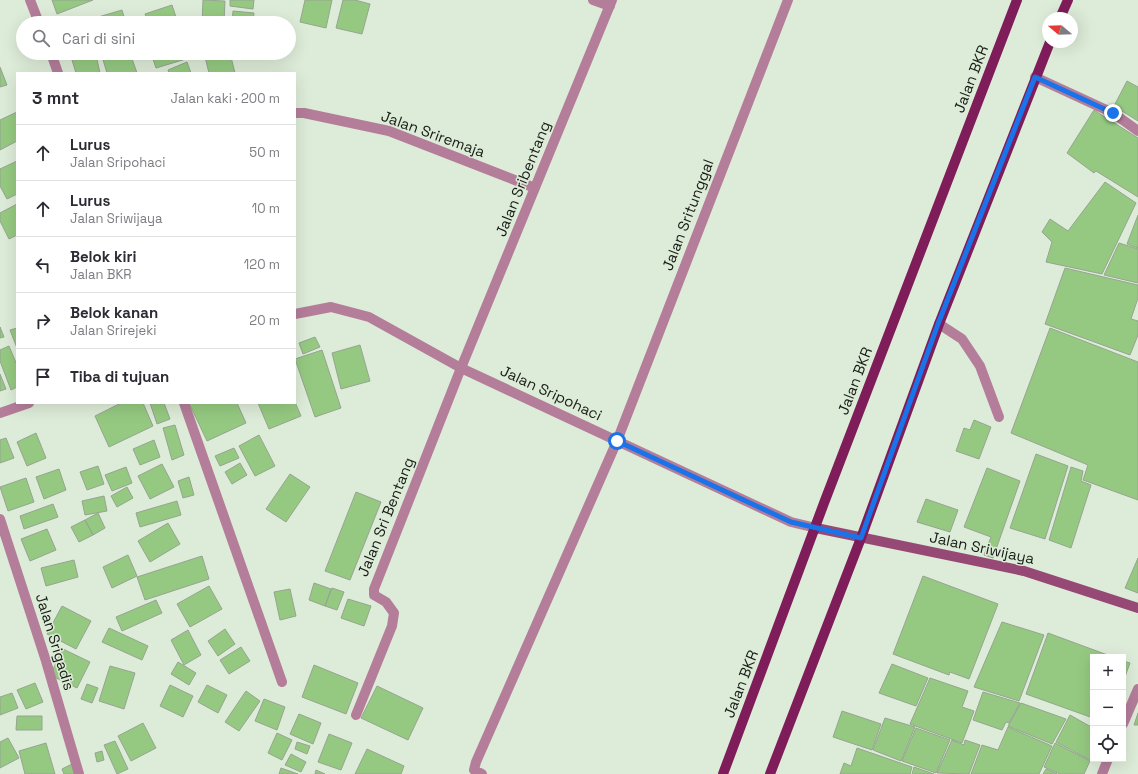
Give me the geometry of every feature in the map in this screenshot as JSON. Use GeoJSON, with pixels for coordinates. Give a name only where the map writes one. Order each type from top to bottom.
{"type":"FeatureCollection","features":[{"type":"Feature","properties":{"kind":"main road","name":"Jalan BKR"},"geometry":{"type":"LineString","coordinates":[[723,774],[1017,0]]}},
{"type":"Feature","properties":{"kind":"main road"},"geometry":{"type":"LineString","coordinates":[[1063,12],[1068,0]]}},
{"type":"Feature","properties":{"kind":"main road"},"geometry":{"type":"LineString","coordinates":[[770,774],[861,538],[938,324],[1047,48]]}},
{"type":"Feature","properties":{"kind":"main road","name":"Jalan Sriwijaya"},"geometry":{"type":"LineString","coordinates":[[816,528],[1024,571],[1138,608]]}},
{"type":"Feature","properties":{"kind":"street"},"geometry":{"type":"LineString","coordinates":[[30,0],[36,16]]}},
{"type":"Feature","properties":{"kind":"street"},"geometry":{"type":"LineString","coordinates":[[593,0],[611,3]]}},
{"type":"Feature","properties":{"kind":"street","name":"Jalan Sritunggal"},"geometry":{"type":"LineString","coordinates":[[482,774],[474,770],[476,762],[617,441],[788,0]]}},
{"type":"Feature","properties":{"kind":"street","name":"Jalan Sribentang"},"geometry":{"type":"LineString","coordinates":[[461,368],[611,3]]}},
{"type":"Feature","properties":{"kind":"street"},"geometry":{"type":"LineString","coordinates":[[53,60],[58,72]]}},
{"type":"Feature","properties":{"kind":"street"},"geometry":{"type":"LineString","coordinates":[[1035,77],[1113,113],[1138,131]]}},
{"type":"Feature","properties":{"kind":"street","name":"Jalan Sriremaja"},"geometry":{"type":"LineString","coordinates":[[296,113],[304,113],[389,131],[535,188]]}},
{"type":"Feature","properties":{"kind":"street","name":"Jalan Sripohaci"},"geometry":{"type":"LineString","coordinates":[[296,314],[331,307],[369,317],[461,368],[791,522],[816,528]]}},
{"type":"Feature","properties":{"kind":"street"},"geometry":{"type":"LineString","coordinates":[[938,324],[962,340],[980,366],[999,417]]}},
{"type":"Feature","properties":{"kind":"street","name":"Jalan Sri Bentang"},"geometry":{"type":"LineString","coordinates":[[356,715],[392,626],[394,613],[386,602],[374,595],[374,589],[461,368]]}},
{"type":"Feature","properties":{"kind":"street"},"geometry":{"type":"LineString","coordinates":[[0,412],[26,404]]}},
{"type":"Feature","properties":{"kind":"street"},"geometry":{"type":"LineString","coordinates":[[184,404],[282,682]]}},
{"type":"Feature","properties":{"kind":"street","name":"Jalan Srigadis"},"geometry":{"type":"LineString","coordinates":[[0,519],[46,661],[79,774]]}},
{"type":"Feature","properties":{"kind":"street"},"geometry":{"type":"LineString","coordinates":[[1126,717],[1138,689]]}},
{"type":"Feature","properties":{"kind":"street"},"geometry":{"type":"LineString","coordinates":[[1102,774],[1107,762]]}},
{"type":"Feature","properties":{"kind":"building"},"geometry":{"type":"Polygon","coordinates":[[[52,0],[93,0],[57,14],[52,0]]]}},
{"type":"Feature","properties":{"kind":"building"},"geometry":{"type":"Polygon","coordinates":[[[203,0],[225,1],[224,16],[202,16],[203,0]]]}},
{"type":"Feature","properties":{"kind":"building"},"geometry":{"type":"Polygon","coordinates":[[[230,0],[254,0],[253,9],[230,6],[230,0]]]}},
{"type":"Feature","properties":{"kind":"building"},"geometry":{"type":"Polygon","coordinates":[[[305,0],[332,0],[326,28],[300,22],[305,0]]]}},
{"type":"Feature","properties":{"kind":"building"},"geometry":{"type":"Polygon","coordinates":[[[343,0],[355,0],[370,4],[362,34],[336,28],[343,0]]]}},
{"type":"Feature","properties":{"kind":"building"},"geometry":{"type":"Polygon","coordinates":[[[172,5],[176,16],[146,16],[145,14],[172,5]]]}},
{"type":"Feature","properties":{"kind":"building"},"geometry":{"type":"Polygon","coordinates":[[[122,10],[124,16],[102,16],[122,10]]]}},
{"type":"Feature","properties":{"kind":"building"},"geometry":{"type":"Polygon","coordinates":[[[233,11],[254,13],[254,16],[233,16],[233,11]]]}},
{"type":"Feature","properties":{"kind":"building"},"geometry":{"type":"Polygon","coordinates":[[[72,60],[97,60],[100,72],[76,72],[72,60]]]}},
{"type":"Feature","properties":{"kind":"building"},"geometry":{"type":"Polygon","coordinates":[[[103,60],[132,60],[137,72],[107,72],[103,60]]]}},
{"type":"Feature","properties":{"kind":"building"},"geometry":{"type":"Polygon","coordinates":[[[153,60],[183,60],[156,68],[153,60]]]}},
{"type":"Feature","properties":{"kind":"building"},"geometry":{"type":"Polygon","coordinates":[[[206,60],[232,60],[235,72],[209,72],[206,60]]]}},
{"type":"Feature","properties":{"kind":"building"},"geometry":{"type":"Polygon","coordinates":[[[187,62],[191,72],[169,72],[168,70],[187,62]]]}},
{"type":"Feature","properties":{"kind":"building"},"geometry":{"type":"Polygon","coordinates":[[[0,67],[7,85],[0,87],[0,67]]]}},
{"type":"Feature","properties":{"kind":"building"},"geometry":{"type":"Polygon","coordinates":[[[1127,81],[1138,87],[1138,121],[1114,106],[1127,81]]]}},
{"type":"Feature","properties":{"kind":"building"},"geometry":{"type":"Polygon","coordinates":[[[1094,110],[1138,138],[1138,197],[1096,171],[1094,173],[1067,153],[1094,110]]]}},
{"type":"Feature","properties":{"kind":"building"},"geometry":{"type":"Polygon","coordinates":[[[16,112],[16,142],[0,150],[0,120],[16,112]]]}},
{"type":"Feature","properties":{"kind":"building"},"geometry":{"type":"Polygon","coordinates":[[[16,161],[16,194],[7,199],[0,186],[0,169],[16,161]]]}},
{"type":"Feature","properties":{"kind":"building"},"geometry":{"type":"Polygon","coordinates":[[[1105,182],[1136,203],[1102,274],[1046,262],[1052,242],[1042,232],[1050,219],[1068,231],[1105,182]]]}},
{"type":"Feature","properties":{"kind":"building"},"geometry":{"type":"Polygon","coordinates":[[[16,205],[16,236],[9,239],[0,221],[0,213],[16,205]]]}},
{"type":"Feature","properties":{"kind":"building"},"geometry":{"type":"Polygon","coordinates":[[[1138,215],[1138,248],[1127,244],[1138,215]]]}},
{"type":"Feature","properties":{"kind":"building"},"geometry":{"type":"Polygon","coordinates":[[[1119,243],[1138,249],[1138,283],[1104,275],[1119,243]]]}},
{"type":"Feature","properties":{"kind":"building"},"geometry":{"type":"Polygon","coordinates":[[[1065,268],[1138,285],[1138,298],[1131,319],[1138,321],[1138,335],[1130,355],[1045,324],[1065,268]]]}},
{"type":"Feature","properties":{"kind":"building"},"geometry":{"type":"Polygon","coordinates":[[[0,327],[4,337],[0,338],[0,327]]]}},
{"type":"Feature","properties":{"kind":"building"},"geometry":{"type":"Polygon","coordinates":[[[16,328],[16,345],[10,330],[16,328]]]}},
{"type":"Feature","properties":{"kind":"building"},"geometry":{"type":"Polygon","coordinates":[[[1050,328],[1138,362],[1138,500],[1083,480],[1088,465],[1011,433],[1050,328]]]}},
{"type":"Feature","properties":{"kind":"building"},"geometry":{"type":"Polygon","coordinates":[[[315,337],[320,347],[303,354],[299,343],[315,337]]]}},
{"type":"Feature","properties":{"kind":"building"},"geometry":{"type":"Polygon","coordinates":[[[360,345],[370,381],[341,389],[332,353],[360,345]]]}},
{"type":"Feature","properties":{"kind":"building"},"geometry":{"type":"Polygon","coordinates":[[[9,346],[16,363],[16,388],[11,390],[0,361],[0,350],[9,346]]]}},
{"type":"Feature","properties":{"kind":"building"},"geometry":{"type":"Polygon","coordinates":[[[322,350],[341,408],[315,417],[296,359],[322,350]]]}},
{"type":"Feature","properties":{"kind":"building"},"geometry":{"type":"Polygon","coordinates":[[[0,374],[6,389],[0,391],[0,374]]]}},
{"type":"Feature","properties":{"kind":"building"},"geometry":{"type":"Polygon","coordinates":[[[119,404],[143,404],[153,426],[109,447],[95,416],[119,404]]]}},
{"type":"Feature","properties":{"kind":"building"},"geometry":{"type":"Polygon","coordinates":[[[150,404],[164,404],[170,419],[157,424],[150,404]]]}},
{"type":"Feature","properties":{"kind":"building"},"geometry":{"type":"Polygon","coordinates":[[[189,404],[237,404],[246,423],[207,441],[189,404]]]}},
{"type":"Feature","properties":{"kind":"building"},"geometry":{"type":"Polygon","coordinates":[[[258,404],[296,404],[301,416],[269,429],[258,404]]]}},
{"type":"Feature","properties":{"kind":"building"},"geometry":{"type":"Polygon","coordinates":[[[974,420],[991,427],[979,459],[956,451],[964,428],[970,430],[974,420]]]}},
{"type":"Feature","properties":{"kind":"building"},"geometry":{"type":"Polygon","coordinates":[[[175,425],[184,455],[172,460],[163,428],[175,425]]]}},
{"type":"Feature","properties":{"kind":"building"},"geometry":{"type":"Polygon","coordinates":[[[36,433],[46,458],[27,466],[17,442],[36,433]]]}},
{"type":"Feature","properties":{"kind":"building"},"geometry":{"type":"Polygon","coordinates":[[[259,435],[275,466],[255,476],[239,446],[259,435]]]}},
{"type":"Feature","properties":{"kind":"building"},"geometry":{"type":"Polygon","coordinates":[[[6,438],[14,458],[0,463],[0,440],[6,438]]]}},
{"type":"Feature","properties":{"kind":"building"},"geometry":{"type":"Polygon","coordinates":[[[154,440],[160,457],[140,465],[133,449],[154,440]]]}},
{"type":"Feature","properties":{"kind":"building"},"geometry":{"type":"Polygon","coordinates":[[[234,448],[239,458],[220,466],[215,456],[234,448]]]}},
{"type":"Feature","properties":{"kind":"building"},"geometry":{"type":"Polygon","coordinates":[[[1036,454],[1068,466],[1045,539],[1010,528],[1036,454]]]}},
{"type":"Feature","properties":{"kind":"building"},"geometry":{"type":"Polygon","coordinates":[[[240,463],[247,475],[232,484],[225,472],[240,463]]]}},
{"type":"Feature","properties":{"kind":"building"},"geometry":{"type":"Polygon","coordinates":[[[162,464],[174,487],[150,499],[138,476],[162,464]]]}},
{"type":"Feature","properties":{"kind":"building"},"geometry":{"type":"Polygon","coordinates":[[[98,466],[104,484],[87,490],[80,472],[98,466]]]}},
{"type":"Feature","properties":{"kind":"building"},"geometry":{"type":"Polygon","coordinates":[[[126,467],[132,483],[112,491],[105,475],[126,467]]]}},
{"type":"Feature","properties":{"kind":"building"},"geometry":{"type":"Polygon","coordinates":[[[1071,467],[1083,471],[1081,481],[1091,485],[1071,548],[1049,540],[1071,467]]]}},
{"type":"Feature","properties":{"kind":"building"},"geometry":{"type":"Polygon","coordinates":[[[987,468],[1020,481],[993,558],[984,555],[991,537],[964,527],[987,468]]]}},
{"type":"Feature","properties":{"kind":"building"},"geometry":{"type":"Polygon","coordinates":[[[59,469],[66,490],[44,499],[36,477],[59,469]]]}},
{"type":"Feature","properties":{"kind":"building"},"geometry":{"type":"Polygon","coordinates":[[[290,474],[310,487],[286,522],[266,509],[290,474]]]}},
{"type":"Feature","properties":{"kind":"building"},"geometry":{"type":"Polygon","coordinates":[[[189,477],[194,495],[183,498],[178,481],[189,477]]]}},
{"type":"Feature","properties":{"kind":"building"},"geometry":{"type":"Polygon","coordinates":[[[26,478],[34,502],[8,511],[0,487],[26,478]]]}},
{"type":"Feature","properties":{"kind":"building"},"geometry":{"type":"Polygon","coordinates":[[[127,487],[133,498],[117,507],[111,496],[127,487]]]}},
{"type":"Feature","properties":{"kind":"building"},"geometry":{"type":"Polygon","coordinates":[[[356,492],[381,502],[350,580],[325,571],[356,492]]]}},
{"type":"Feature","properties":{"kind":"building"},"geometry":{"type":"Polygon","coordinates":[[[104,496],[107,511],[85,515],[82,501],[104,496]]]}},
{"type":"Feature","properties":{"kind":"building"},"geometry":{"type":"Polygon","coordinates":[[[926,499],[958,510],[950,532],[917,522],[926,499]]]}},
{"type":"Feature","properties":{"kind":"building"},"geometry":{"type":"Polygon","coordinates":[[[177,501],[181,515],[140,527],[136,513],[177,501]]]}},
{"type":"Feature","properties":{"kind":"building"},"geometry":{"type":"Polygon","coordinates":[[[53,504],[58,517],[24,529],[20,516],[53,504]]]}},
{"type":"Feature","properties":{"kind":"building"},"geometry":{"type":"Polygon","coordinates":[[[98,513],[105,528],[93,535],[85,520],[98,513]]]}},
{"type":"Feature","properties":{"kind":"building"},"geometry":{"type":"Polygon","coordinates":[[[85,520],[93,535],[79,542],[71,527],[85,520]]]}},
{"type":"Feature","properties":{"kind":"building"},"geometry":{"type":"Polygon","coordinates":[[[168,523],[180,544],[150,562],[138,541],[168,523]]]}},
{"type":"Feature","properties":{"kind":"building"},"geometry":{"type":"Polygon","coordinates":[[[47,529],[56,550],[30,561],[21,539],[47,529]]]}},
{"type":"Feature","properties":{"kind":"building"},"geometry":{"type":"Polygon","coordinates":[[[128,555],[137,576],[112,588],[103,567],[128,555]]]}},
{"type":"Feature","properties":{"kind":"building"},"geometry":{"type":"Polygon","coordinates":[[[202,556],[209,579],[145,600],[137,577],[202,556]]]}},
{"type":"Feature","properties":{"kind":"building"},"geometry":{"type":"Polygon","coordinates":[[[1138,558],[1138,593],[1125,588],[1138,558]]]}},
{"type":"Feature","properties":{"kind":"building"},"geometry":{"type":"Polygon","coordinates":[[[74,560],[78,577],[46,586],[41,568],[74,560]]]}},
{"type":"Feature","properties":{"kind":"building"},"geometry":{"type":"Polygon","coordinates":[[[923,576],[998,604],[969,679],[950,672],[949,675],[893,654],[923,576]]]}},
{"type":"Feature","properties":{"kind":"building"},"geometry":{"type":"Polygon","coordinates":[[[314,583],[331,589],[325,606],[309,600],[314,583]]]}},
{"type":"Feature","properties":{"kind":"building"},"geometry":{"type":"Polygon","coordinates":[[[209,586],[222,609],[190,627],[177,604],[209,586]]]}},
{"type":"Feature","properties":{"kind":"building"},"geometry":{"type":"Polygon","coordinates":[[[332,588],[344,592],[337,610],[325,606],[332,588]]]}},
{"type":"Feature","properties":{"kind":"building"},"geometry":{"type":"Polygon","coordinates":[[[290,589],[296,616],[280,620],[274,592],[290,589]]]}},
{"type":"Feature","properties":{"kind":"building"},"geometry":{"type":"Polygon","coordinates":[[[348,599],[371,606],[364,626],[341,618],[348,599]]]}},
{"type":"Feature","properties":{"kind":"building"},"geometry":{"type":"Polygon","coordinates":[[[156,600],[162,613],[122,631],[116,617],[156,600]]]}},
{"type":"Feature","properties":{"kind":"building"},"geometry":{"type":"Polygon","coordinates":[[[62,606],[91,621],[76,649],[47,634],[62,606]]]}},
{"type":"Feature","properties":{"kind":"building"},"geometry":{"type":"Polygon","coordinates":[[[1002,622],[1044,635],[1019,701],[974,687],[1002,622]]]}},
{"type":"Feature","properties":{"kind":"building"},"geometry":{"type":"Polygon","coordinates":[[[109,628],[148,646],[142,660],[102,642],[109,628]]]}},
{"type":"Feature","properties":{"kind":"building"},"geometry":{"type":"Polygon","coordinates":[[[225,629],[235,644],[218,656],[208,641],[225,629]]]}},
{"type":"Feature","properties":{"kind":"building"},"geometry":{"type":"Polygon","coordinates":[[[188,630],[201,655],[184,665],[171,640],[188,630]]]}},
{"type":"Feature","properties":{"kind":"building"},"geometry":{"type":"Polygon","coordinates":[[[1048,633],[1105,654],[1090,654],[1090,717],[1026,694],[1048,633]]]}},
{"type":"Feature","properties":{"kind":"building"},"geometry":{"type":"Polygon","coordinates":[[[241,647],[250,661],[229,674],[220,660],[241,647]]]}},
{"type":"Feature","properties":{"kind":"building"},"geometry":{"type":"Polygon","coordinates":[[[63,649],[90,662],[77,688],[50,675],[63,649]]]}},
{"type":"Feature","properties":{"kind":"building"},"geometry":{"type":"Polygon","coordinates":[[[178,662],[196,673],[189,685],[171,674],[178,662]]]}},
{"type":"Feature","properties":{"kind":"building"},"geometry":{"type":"Polygon","coordinates":[[[1126,662],[1130,663],[1126,674],[1126,662]]]}},
{"type":"Feature","properties":{"kind":"building"},"geometry":{"type":"Polygon","coordinates":[[[892,664],[928,678],[916,706],[879,693],[892,664]]]}},
{"type":"Feature","properties":{"kind":"building"},"geometry":{"type":"Polygon","coordinates":[[[314,665],[358,683],[346,714],[302,697],[314,665]]]}},
{"type":"Feature","properties":{"kind":"building"},"geometry":{"type":"Polygon","coordinates":[[[110,666],[135,673],[124,709],[99,701],[110,666]]]}},
{"type":"Feature","properties":{"kind":"building"},"geometry":{"type":"Polygon","coordinates":[[[930,678],[968,691],[962,707],[974,711],[962,743],[910,724],[930,678]]]}},
{"type":"Feature","properties":{"kind":"building"},"geometry":{"type":"Polygon","coordinates":[[[35,683],[43,702],[26,709],[17,690],[35,683]]]}},
{"type":"Feature","properties":{"kind":"building"},"geometry":{"type":"Polygon","coordinates":[[[87,684],[98,688],[92,703],[81,699],[87,684]]]}},
{"type":"Feature","properties":{"kind":"building"},"geometry":{"type":"Polygon","coordinates":[[[170,685],[193,696],[183,717],[160,706],[170,685]]]}},
{"type":"Feature","properties":{"kind":"building"},"geometry":{"type":"Polygon","coordinates":[[[207,685],[227,695],[218,713],[198,702],[207,685]]]}},
{"type":"Feature","properties":{"kind":"building"},"geometry":{"type":"Polygon","coordinates":[[[377,686],[423,708],[408,740],[361,718],[377,686]]]}},
{"type":"Feature","properties":{"kind":"building"},"geometry":{"type":"Polygon","coordinates":[[[246,691],[260,701],[239,731],[225,722],[246,691]]]}},
{"type":"Feature","properties":{"kind":"building"},"geometry":{"type":"Polygon","coordinates":[[[983,692],[1020,703],[1009,723],[1006,722],[1002,730],[973,720],[983,692]]]}},
{"type":"Feature","properties":{"kind":"building"},"geometry":{"type":"Polygon","coordinates":[[[12,693],[18,708],[0,715],[0,697],[12,693]]]}},
{"type":"Feature","properties":{"kind":"building"},"geometry":{"type":"Polygon","coordinates":[[[264,699],[285,707],[277,730],[255,721],[264,699]]]}},
{"type":"Feature","properties":{"kind":"building"},"geometry":{"type":"Polygon","coordinates":[[[1021,703],[1066,719],[1052,744],[1008,726],[1021,703]]]}},
{"type":"Feature","properties":{"kind":"building"},"geometry":{"type":"Polygon","coordinates":[[[842,711],[881,724],[872,750],[833,737],[842,711]]]}},
{"type":"Feature","properties":{"kind":"building"},"geometry":{"type":"Polygon","coordinates":[[[1138,713],[1138,725],[1134,725],[1138,713]]]}},
{"type":"Feature","properties":{"kind":"building"},"geometry":{"type":"Polygon","coordinates":[[[299,714],[321,723],[313,744],[290,734],[299,714]]]}},
{"type":"Feature","properties":{"kind":"building"},"geometry":{"type":"Polygon","coordinates":[[[1070,715],[1090,726],[1090,760],[1056,742],[1070,715]]]}},
{"type":"Feature","properties":{"kind":"building"},"geometry":{"type":"Polygon","coordinates":[[[17,716],[42,716],[42,730],[16,730],[17,716]]]}},
{"type":"Feature","properties":{"kind":"building"},"geometry":{"type":"Polygon","coordinates":[[[885,718],[915,727],[901,761],[873,750],[885,718]]]}},
{"type":"Feature","properties":{"kind":"building"},"geometry":{"type":"Polygon","coordinates":[[[143,723],[156,748],[131,761],[118,736],[143,723]]]}},
{"type":"Feature","properties":{"kind":"building"},"geometry":{"type":"Polygon","coordinates":[[[1008,727],[1052,746],[1039,774],[971,774],[982,745],[998,750],[1008,727]]]}},
{"type":"Feature","properties":{"kind":"building"},"geometry":{"type":"Polygon","coordinates":[[[916,728],[950,740],[936,773],[902,761],[916,728]]]}},
{"type":"Feature","properties":{"kind":"building"},"geometry":{"type":"Polygon","coordinates":[[[277,733],[292,740],[282,760],[268,753],[277,733]]]}},
{"type":"Feature","properties":{"kind":"building"},"geometry":{"type":"Polygon","coordinates":[[[329,734],[352,743],[341,770],[318,762],[329,734]]]}},
{"type":"Feature","properties":{"kind":"building"},"geometry":{"type":"Polygon","coordinates":[[[8,738],[19,758],[0,768],[0,742],[8,738]]]}},
{"type":"Feature","properties":{"kind":"building"},"geometry":{"type":"Polygon","coordinates":[[[952,740],[964,745],[965,740],[980,745],[969,774],[937,773],[952,740]]]}},
{"type":"Feature","properties":{"kind":"building"},"geometry":{"type":"Polygon","coordinates":[[[115,741],[128,769],[117,774],[104,745],[115,741]]]}},
{"type":"Feature","properties":{"kind":"building"},"geometry":{"type":"Polygon","coordinates":[[[297,742],[310,746],[307,754],[295,749],[297,742]]]}},
{"type":"Feature","properties":{"kind":"building"},"geometry":{"type":"Polygon","coordinates":[[[46,743],[55,774],[25,774],[19,751],[46,743]]]}},
{"type":"Feature","properties":{"kind":"building"},"geometry":{"type":"Polygon","coordinates":[[[1055,743],[1090,761],[1084,774],[1060,774],[1044,767],[1055,743]]]}},
{"type":"Feature","properties":{"kind":"building"},"geometry":{"type":"Polygon","coordinates":[[[857,748],[912,767],[910,774],[840,774],[844,763],[851,766],[857,748]]]}},
{"type":"Feature","properties":{"kind":"building"},"geometry":{"type":"Polygon","coordinates":[[[367,749],[404,766],[401,774],[355,774],[367,749]]]}},
{"type":"Feature","properties":{"kind":"building"},"geometry":{"type":"Polygon","coordinates":[[[102,751],[104,760],[97,762],[95,753],[102,751]]]}},
{"type":"Feature","properties":{"kind":"building"},"geometry":{"type":"Polygon","coordinates":[[[291,754],[306,762],[301,772],[285,765],[291,754]]]}},
{"type":"Feature","properties":{"kind":"building"},"geometry":{"type":"Polygon","coordinates":[[[72,764],[77,774],[64,774],[62,769],[72,764]]]}},
{"type":"Feature","properties":{"kind":"building"},"geometry":{"type":"Polygon","coordinates":[[[914,767],[934,774],[912,774],[914,767]]]}},
{"type":"Feature","properties":{"kind":"building"},"geometry":{"type":"Polygon","coordinates":[[[281,768],[298,774],[279,774],[281,768]]]}},
{"type":"Feature","properties":{"kind":"building"},"geometry":{"type":"Polygon","coordinates":[[[1046,769],[1057,774],[1043,774],[1046,769]]]}},
{"type":"Feature","properties":{"kind":"building"},"geometry":{"type":"Polygon","coordinates":[[[316,770],[325,774],[315,774],[316,770]]]}},
{"type":"Feature","properties":{"kind":"route"},"geometry":{"type":"LineString","coordinates":[[617,441],[791,522],[838,534],[861,538],[880,481],[938,324],[1035,77],[1113,113]]}}]}
